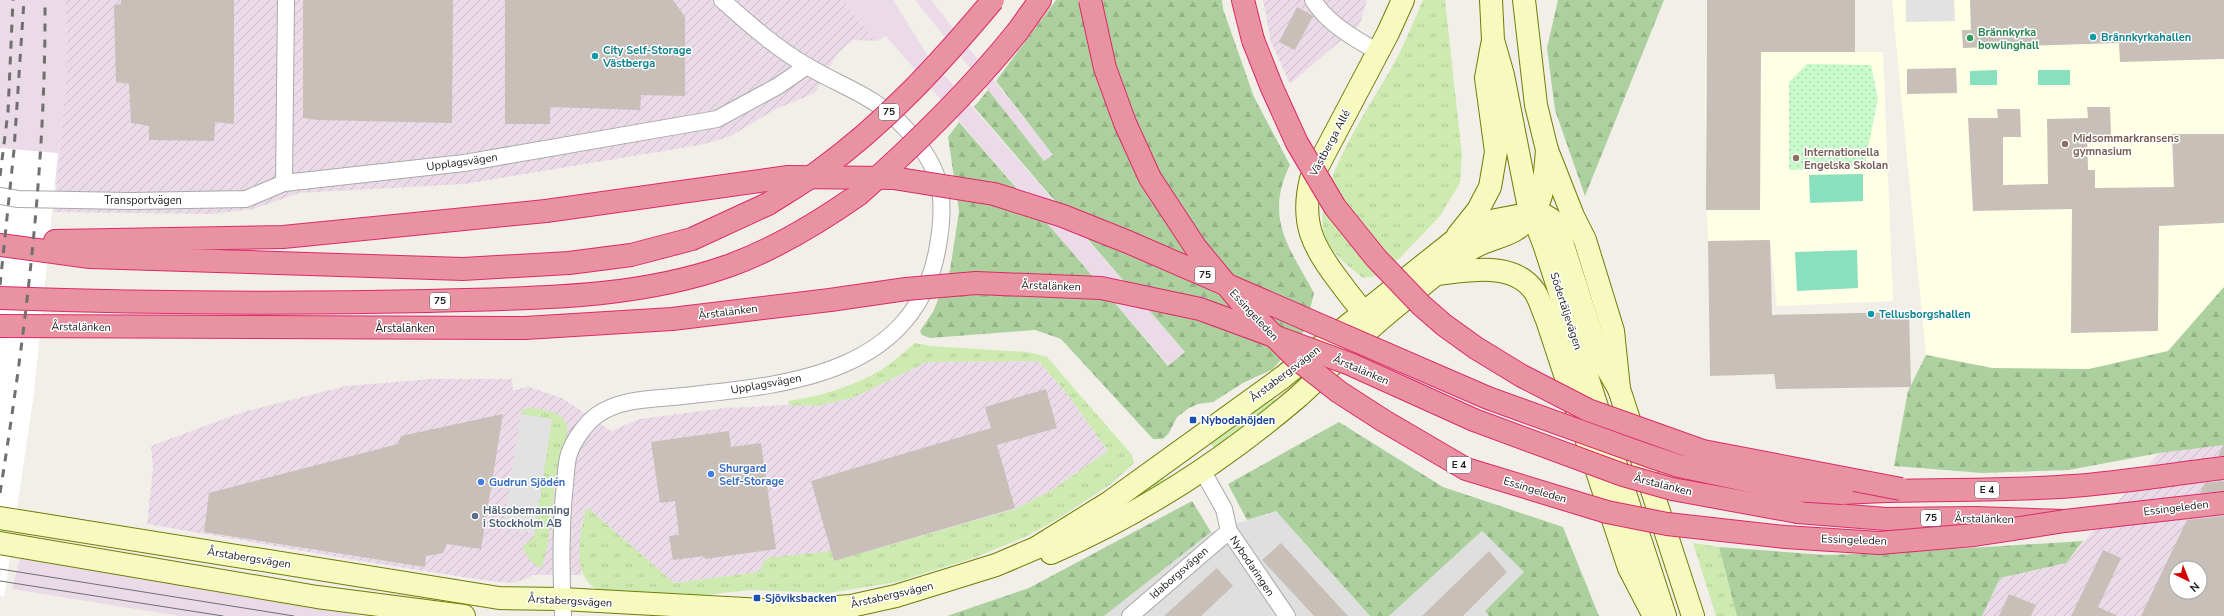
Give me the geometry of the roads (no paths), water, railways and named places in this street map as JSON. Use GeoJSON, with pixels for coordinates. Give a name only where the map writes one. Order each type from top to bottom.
{"type":"FeatureCollection","features":[{"type":"Feature","properties":{"kind":"highway","name":"75"},"geometry":{"type":"LineString","coordinates":[[0,245],[98,257],[463,269],[569,263],[631,255],[692,239],[768,204],[819,171],[867,132],[918,85],[955,46],[993,0]]}},
{"type":"Feature","properties":{"kind":"highway","name":"75"},"geometry":{"type":"LineString","coordinates":[[0,298],[332,303],[524,298],[614,293],[672,281],[730,265],[775,246],[811,226],[858,195],[920,140],[980,78],[1018,31],[1040,0]]}},
{"type":"Feature","properties":{"kind":"highway","name":"Essingeleden"},"geometry":{"type":"LineString","coordinates":[[1090,0],[1105,68],[1126,123],[1150,178],[1196,248],[1244,306],[1297,360],[1338,392],[1466,469],[1607,512],[1667,524],[1786,536],[1879,543],[1974,535],[2065,521],[2224,503]]}},
{"type":"Feature","properties":{"kind":"highway","name":"E 4"},"geometry":{"type":"LineString","coordinates":[[1243,0],[1253,40],[1272,88],[1297,143],[1335,207],[1376,258],[1421,305],[1444,325],[1476,348],[1522,376],[1588,410],[1703,452],[1901,489],[1985,490],[2074,486],[2224,468]]}},
{"type":"Feature","properties":{"kind":"highway","name":"Årstalänken"},"geometry":{"type":"LineString","coordinates":[[0,241],[283,237],[546,211],[788,177],[893,178],[994,194],[1063,216],[1128,242],[1488,398],[1679,466],[1793,490],[1842,493],[1901,489]]}},
{"type":"Feature","properties":{"kind":"highway","name":"Årstalänken"},"geometry":{"type":"LineString","coordinates":[[0,326],[525,328],[672,319],[830,300],[906,289],[976,283],[1101,288],[1200,308],[1350,364],[1474,420],[1623,475],[1672,489],[1798,512],[1886,519],[1976,518],[2065,521]]}},
{"type":"Feature","properties":{"kind":"street"},"geometry":{"type":"LineString","coordinates":[[284,183],[286,0]]}},
{"type":"Feature","properties":{"kind":"street","name":"Upplagsvägen"},"geometry":{"type":"LineString","coordinates":[[563,607],[561,550],[564,494],[569,454],[581,433],[597,415],[623,403],[792,382],[844,365],[879,346],[902,325],[920,300],[934,267],[942,226],[942,191],[929,159],[906,129],[877,102],[807,66],[768,41],[722,0]]}},
{"type":"Feature","properties":{"kind":"street","name":"Västberga Allé"},"geometry":{"type":"LineString","coordinates":[[1369,319],[1320,256],[1310,235],[1306,199],[1310,179],[1378,52],[1403,0]]}},
{"type":"Feature","properties":{"kind":"street","name":"Södertäljevägen"},"geometry":{"type":"LineString","coordinates":[[1491,0],[1493,40],[1503,75],[1528,203],[1533,213],[1665,616]]}},
{"type":"Feature","properties":{"kind":"street"},"geometry":{"type":"LineString","coordinates":[[1524,0],[1536,106],[1547,150],[1573,216],[1585,240],[1614,331],[1619,389]]}},
{"type":"Feature","properties":{"kind":"street"},"geometry":{"type":"LineString","coordinates":[[1530,62],[1531,0]]}},
{"type":"Feature","properties":{"kind":"street"},"geometry":{"type":"LineString","coordinates":[[1318,3],[1355,38],[1378,52]]}},
{"type":"Feature","properties":{"kind":"street"},"geometry":{"type":"LineString","coordinates":[[1455,240],[1478,210],[1490,187],[1496,152],[1486,78],[1493,40]]}},
{"type":"Feature","properties":{"kind":"street","name":"Upplagsvägen"},"geometry":{"type":"LineString","coordinates":[[284,183],[464,163],[717,119],[778,86],[807,66]]}},
{"type":"Feature","properties":{"kind":"street","name":"Årstabergsvägen"},"geometry":{"type":"LineString","coordinates":[[0,518],[563,607],[781,611],[851,606],[896,596],[988,568],[1036,548],[1110,502],[1283,377],[1465,253],[1485,242],[1503,237],[1522,226],[1533,213],[1544,182],[1547,150]]}},
{"type":"Feature","properties":{"kind":"street","name":"Transportvägen"},"geometry":{"type":"LineString","coordinates":[[0,196],[18,199],[246,199],[284,183]]}},
{"type":"Feature","properties":{"kind":"street"},"geometry":{"type":"LineString","coordinates":[[1533,213],[1544,215],[1552,220],[1561,239],[1596,348],[1619,389],[1693,616]]}},
{"type":"Feature","properties":{"kind":"street","name":"Årstabergsvägen"},"geometry":{"type":"LineString","coordinates":[[835,616],[944,594],[990,579],[1094,534],[1180,485],[1299,396],[1369,319],[1455,240],[1496,220],[1533,213]]}},
{"type":"Feature","properties":{"kind":"street"},"geometry":{"type":"LineString","coordinates":[[1436,274],[1489,270],[1507,272],[1523,281],[1534,291],[1547,320],[1629,568],[1654,616]]}},
{"type":"Feature","properties":{"kind":"street"},"geometry":{"type":"LineString","coordinates":[[1187,445],[1202,470]]}},
{"type":"Feature","properties":{"kind":"street","name":"Nybodaringen"},"geometry":{"type":"LineString","coordinates":[[1202,470],[1224,509],[1229,531],[1287,616]]}},
{"type":"Feature","properties":{"kind":"street","name":"Idaborgsvägen"},"geometry":{"type":"LineString","coordinates":[[1130,616],[1229,531]]}},
{"type":"Feature","properties":{"kind":"street"},"geometry":{"type":"LineString","coordinates":[[0,543],[317,597],[464,616]]}},
{"type":"Feature","properties":{"kind":"tram line"},"geometry":{"type":"LineString","coordinates":[[0,569],[294,616]]}},
{"type":"Feature","properties":{"kind":"tram line"},"geometry":{"type":"LineString","coordinates":[[0,581],[223,616]]}},
{"type":"Feature","properties":{"kind":"railway"},"geometry":{"type":"LineString","coordinates":[[0,176],[8,112],[13,0]]}},
{"type":"Feature","properties":{"kind":"railway"},"geometry":{"type":"LineString","coordinates":[[0,285],[14,150],[24,0]]}},
{"type":"Feature","properties":{"kind":"railway"},"geometry":{"type":"LineString","coordinates":[[0,493],[18,370],[33,247],[42,124],[45,0]]}},
{"type":"Feature","properties":{"kind":"place","name":"Brännkyrkahallen"},"geometry":{"type":"Point","coordinates":[2093,37]}},
{"type":"Feature","properties":{"kind":"place","name":"Brännkyrka bowlinghall"},"geometry":{"type":"Point","coordinates":[1970,38]}},
{"type":"Feature","properties":{"kind":"place","name":"City Self-Storage Västberga"},"geometry":{"type":"Point","coordinates":[595,56]}},
{"type":"Feature","properties":{"kind":"place","name":"Midsommarkransens gymnasium"},"geometry":{"type":"Point","coordinates":[2065,144]}},
{"type":"Feature","properties":{"kind":"place","name":"Internationella Engelska Skolan"},"geometry":{"type":"Point","coordinates":[1796,158]}},
{"type":"Feature","properties":{"kind":"place","name":"Tellusborgshallen"},"geometry":{"type":"Point","coordinates":[1871,314]}},
{"type":"Feature","properties":{"kind":"place","name":"Nybodahöjden"},"geometry":{"type":"Point","coordinates":[1193,420]}},
{"type":"Feature","properties":{"kind":"place","name":"Shurgard Self-Storage"},"geometry":{"type":"Point","coordinates":[711,474]}},
{"type":"Feature","properties":{"kind":"place","name":"Gudrun Sjödén"},"geometry":{"type":"Point","coordinates":[481,482]}},
{"type":"Feature","properties":{"kind":"place","name":"Hälsobemanning i Stockholm AB"},"geometry":{"type":"Point","coordinates":[475,516]}},
{"type":"Feature","properties":{"kind":"place","name":"Sjöviksbacken"},"geometry":{"type":"Point","coordinates":[757,598]}}]}
